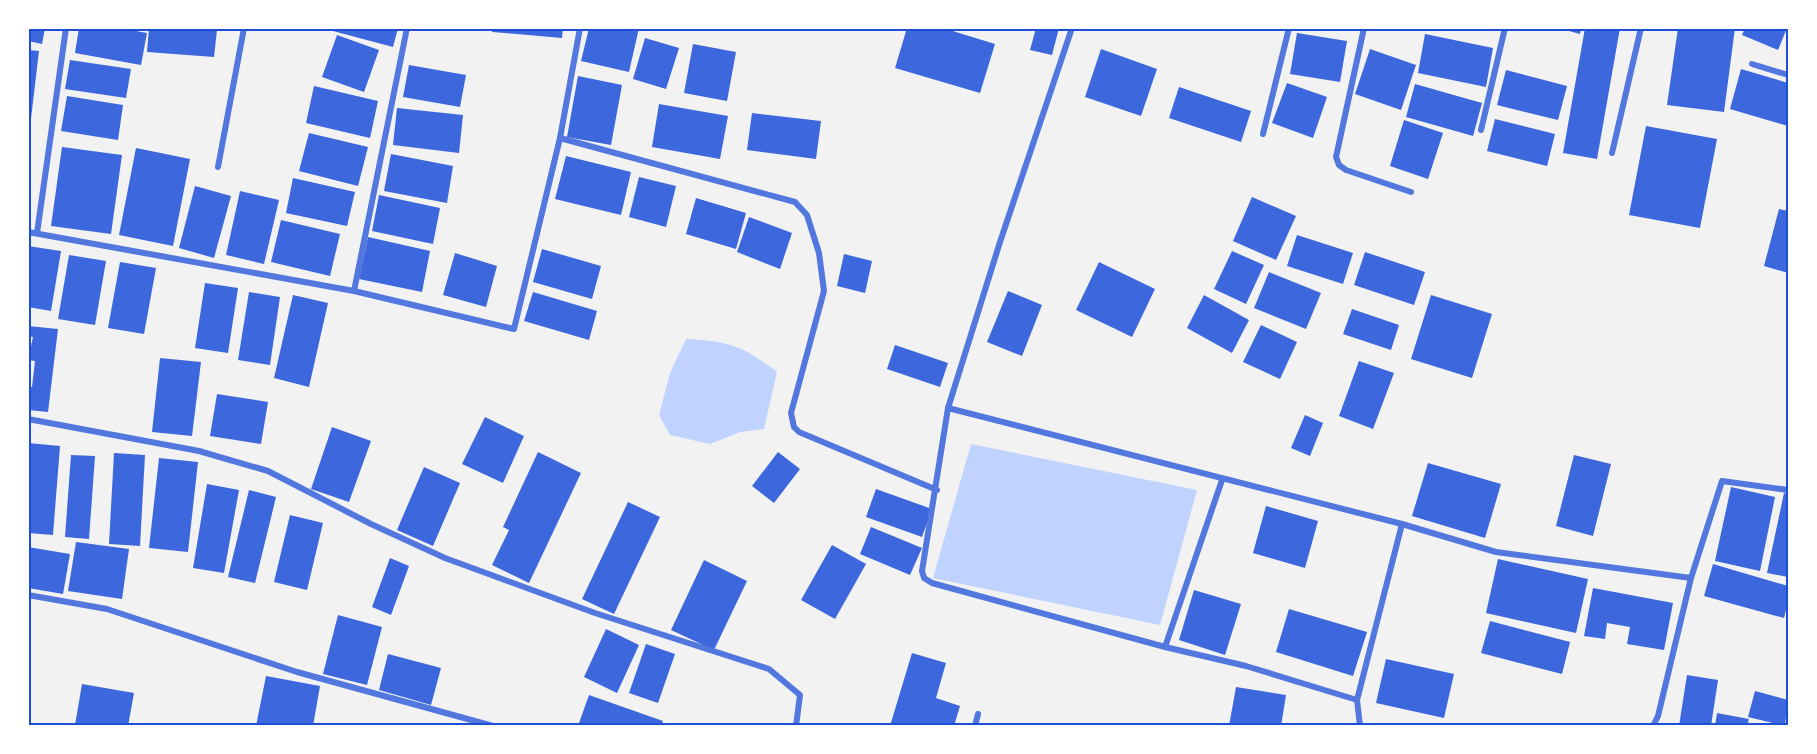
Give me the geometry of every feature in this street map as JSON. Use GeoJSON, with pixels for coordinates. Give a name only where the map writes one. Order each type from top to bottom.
{"type":"FeatureCollection","features":[{"type":"Feature","properties":{"kind":"street"},"geometry":{"type":"LineString","coordinates":[[37,233],[66,28]]}},
{"type":"Feature","properties":{"kind":"street"},"geometry":{"type":"LineString","coordinates":[[218,167],[244,28]]}},
{"type":"Feature","properties":{"kind":"street"},"geometry":{"type":"LineString","coordinates":[[354,291],[407,28]]}},
{"type":"Feature","properties":{"kind":"street"},"geometry":{"type":"LineString","coordinates":[[28,232],[354,291],[514,329],[560,138],[580,28]]}},
{"type":"Feature","properties":{"kind":"street"},"geometry":{"type":"LineString","coordinates":[[1072,28],[1000,242],[948,408],[937,489],[922,571],[924,578],[932,583],[1165,647],[1246,666],[1357,700]]}},
{"type":"Feature","properties":{"kind":"street"},"geometry":{"type":"LineString","coordinates":[[1263,134],[1289,28]]}},
{"type":"Feature","properties":{"kind":"street"},"geometry":{"type":"LineString","coordinates":[[1364,28],[1336,157],[1339,165],[1346,170],[1411,192]]}},
{"type":"Feature","properties":{"kind":"street"},"geometry":{"type":"LineString","coordinates":[[1481,130],[1505,28]]}},
{"type":"Feature","properties":{"kind":"street"},"geometry":{"type":"LineString","coordinates":[[1612,153],[1641,28]]}},
{"type":"Feature","properties":{"kind":"street"},"geometry":{"type":"LineString","coordinates":[[1752,64],[1788,75]]}},
{"type":"Feature","properties":{"kind":"street"},"geometry":{"type":"LineString","coordinates":[[560,138],[795,202],[807,214],[819,253],[824,291],[791,413],[794,427],[799,432],[937,489]]}},
{"type":"Feature","properties":{"kind":"street"},"geometry":{"type":"LineString","coordinates":[[948,408],[1222,480],[1402,524],[1496,552],[1691,578]]}},
{"type":"Feature","properties":{"kind":"street"},"geometry":{"type":"LineString","coordinates":[[28,419],[200,451],[268,471],[371,524],[445,558],[596,613],[769,669],[800,695],[796,726]]}},
{"type":"Feature","properties":{"kind":"street"},"geometry":{"type":"LineString","coordinates":[[1165,647],[1222,480]]}},
{"type":"Feature","properties":{"kind":"street"},"geometry":{"type":"LineString","coordinates":[[1653,726],[1658,716],[1691,578],[1722,481],[1788,490]]}},
{"type":"Feature","properties":{"kind":"street"},"geometry":{"type":"LineString","coordinates":[[1360,726],[1357,700],[1402,524]]}},
{"type":"Feature","properties":{"kind":"street"},"geometry":{"type":"LineString","coordinates":[[28,595],[107,609],[297,672],[492,726]]}},
{"type":"Feature","properties":{"kind":"street"},"geometry":{"type":"LineString","coordinates":[[975,726],[978,714]]}},
{"type":"Feature","properties":{"kind":"water"},"geometry":{"type":"Polygon","coordinates":[[[686,339],[714,341],[735,346],[777,372],[764,429],[740,432],[710,444],[670,435],[659,415],[670,373],[686,339]]]}},
{"type":"Feature","properties":{"kind":"water"},"geometry":{"type":"Polygon","coordinates":[[[971,444],[1197,490],[1160,625],[933,578],[971,444]]]}},
{"type":"Feature","properties":{"kind":"building"},"geometry":{"type":"Polygon","coordinates":[[[28,28],[45,28],[42,44],[28,41],[28,28]]]}},
{"type":"Feature","properties":{"kind":"building"},"geometry":{"type":"Polygon","coordinates":[[[79,28],[120,28],[147,33],[141,65],[75,53],[79,28]]]}},
{"type":"Feature","properties":{"kind":"building"},"geometry":{"type":"Polygon","coordinates":[[[149,28],[217,30],[214,57],[147,52],[149,28]]]}},
{"type":"Feature","properties":{"kind":"building"},"geometry":{"type":"Polygon","coordinates":[[[334,28],[398,28],[393,47],[333,31],[334,28]]]}},
{"type":"Feature","properties":{"kind":"building"},"geometry":{"type":"Polygon","coordinates":[[[492,28],[563,28],[562,38],[492,32],[492,28]]]}},
{"type":"Feature","properties":{"kind":"building"},"geometry":{"type":"Polygon","coordinates":[[[589,28],[639,28],[629,72],[581,61],[589,28]]]}},
{"type":"Feature","properties":{"kind":"building"},"geometry":{"type":"Polygon","coordinates":[[[907,28],[943,28],[995,44],[980,93],[895,68],[907,28]]]}},
{"type":"Feature","properties":{"kind":"building"},"geometry":{"type":"Polygon","coordinates":[[[1036,28],[1059,28],[1052,55],[1030,50],[1036,28]]]}},
{"type":"Feature","properties":{"kind":"building"},"geometry":{"type":"Polygon","coordinates":[[[1558,28],[1581,28],[1580,34],[1558,28]]]}},
{"type":"Feature","properties":{"kind":"building"},"geometry":{"type":"Polygon","coordinates":[[[1585,28],[1620,28],[1597,159],[1563,153],[1585,28]]]}},
{"type":"Feature","properties":{"kind":"building"},"geometry":{"type":"Polygon","coordinates":[[[1678,28],[1735,28],[1724,112],[1667,105],[1678,28]]]}},
{"type":"Feature","properties":{"kind":"building"},"geometry":{"type":"Polygon","coordinates":[[[1745,28],[1787,28],[1778,50],[1742,35],[1745,28]]]}},
{"type":"Feature","properties":{"kind":"building"},"geometry":{"type":"Polygon","coordinates":[[[1297,33],[1347,41],[1340,82],[1290,74],[1297,33]]]}},
{"type":"Feature","properties":{"kind":"building"},"geometry":{"type":"Polygon","coordinates":[[[1425,34],[1493,48],[1486,87],[1418,73],[1425,34]]]}},
{"type":"Feature","properties":{"kind":"building"},"geometry":{"type":"Polygon","coordinates":[[[337,35],[379,50],[364,92],[322,77],[337,35]]]}},
{"type":"Feature","properties":{"kind":"building"},"geometry":{"type":"Polygon","coordinates":[[[645,38],[679,48],[666,89],[633,79],[645,38]]]}},
{"type":"Feature","properties":{"kind":"building"},"geometry":{"type":"Polygon","coordinates":[[[693,44],[736,52],[727,101],[684,93],[693,44]]]}},
{"type":"Feature","properties":{"kind":"building"},"geometry":{"type":"Polygon","coordinates":[[[1101,49],[1157,69],[1141,116],[1085,97],[1101,49]]]}},
{"type":"Feature","properties":{"kind":"building"},"geometry":{"type":"Polygon","coordinates":[[[1370,49],[1416,65],[1401,110],[1355,94],[1370,49]]]}},
{"type":"Feature","properties":{"kind":"building"},"geometry":{"type":"Polygon","coordinates":[[[28,50],[39,51],[30,127],[28,126],[28,50]]]}},
{"type":"Feature","properties":{"kind":"building"},"geometry":{"type":"Polygon","coordinates":[[[70,60],[131,69],[126,98],[65,89],[70,60]]]}},
{"type":"Feature","properties":{"kind":"building"},"geometry":{"type":"Polygon","coordinates":[[[409,65],[466,75],[460,107],[403,97],[409,65]]]}},
{"type":"Feature","properties":{"kind":"building"},"geometry":{"type":"Polygon","coordinates":[[[1741,69],[1788,83],[1788,126],[1730,109],[1741,69]]]}},
{"type":"Feature","properties":{"kind":"building"},"geometry":{"type":"Polygon","coordinates":[[[1506,70],[1567,86],[1558,120],[1497,105],[1506,70]]]}},
{"type":"Feature","properties":{"kind":"building"},"geometry":{"type":"Polygon","coordinates":[[[578,76],[622,85],[611,145],[567,137],[578,76]]]}},
{"type":"Feature","properties":{"kind":"building"},"geometry":{"type":"Polygon","coordinates":[[[1287,83],[1327,97],[1313,138],[1272,123],[1287,83]]]}},
{"type":"Feature","properties":{"kind":"building"},"geometry":{"type":"Polygon","coordinates":[[[1415,84],[1482,103],[1473,136],[1406,117],[1415,84]]]}},
{"type":"Feature","properties":{"kind":"building"},"geometry":{"type":"Polygon","coordinates":[[[314,86],[378,101],[370,138],[306,123],[314,86]]]}},
{"type":"Feature","properties":{"kind":"building"},"geometry":{"type":"Polygon","coordinates":[[[1179,87],[1251,111],[1241,142],[1169,118],[1179,87]]]}},
{"type":"Feature","properties":{"kind":"building"},"geometry":{"type":"Polygon","coordinates":[[[67,96],[123,105],[118,140],[61,131],[67,96]]]}},
{"type":"Feature","properties":{"kind":"building"},"geometry":{"type":"Polygon","coordinates":[[[659,104],[728,116],[720,159],[652,147],[659,104]]]}},
{"type":"Feature","properties":{"kind":"building"},"geometry":{"type":"Polygon","coordinates":[[[397,108],[463,115],[459,153],[393,145],[397,108]]]}},
{"type":"Feature","properties":{"kind":"building"},"geometry":{"type":"Polygon","coordinates":[[[752,113],[821,121],[816,159],[747,150],[752,113]]]}},
{"type":"Feature","properties":{"kind":"building"},"geometry":{"type":"Polygon","coordinates":[[[1495,119],[1555,134],[1547,166],[1487,151],[1495,119]]]}},
{"type":"Feature","properties":{"kind":"building"},"geometry":{"type":"Polygon","coordinates":[[[1404,120],[1443,133],[1428,179],[1390,166],[1404,120]]]}},
{"type":"Feature","properties":{"kind":"building"},"geometry":{"type":"Polygon","coordinates":[[[1646,126],[1717,139],[1700,228],[1629,215],[1646,126]]]}},
{"type":"Feature","properties":{"kind":"building"},"geometry":{"type":"Polygon","coordinates":[[[309,133],[368,147],[358,186],[299,171],[309,133]]]}},
{"type":"Feature","properties":{"kind":"building"},"geometry":{"type":"Polygon","coordinates":[[[62,147],[122,155],[111,234],[51,226],[62,147]]]}},
{"type":"Feature","properties":{"kind":"building"},"geometry":{"type":"Polygon","coordinates":[[[136,148],[190,159],[173,246],[119,235],[136,148]]]}},
{"type":"Feature","properties":{"kind":"building"},"geometry":{"type":"Polygon","coordinates":[[[391,154],[453,166],[447,203],[384,191],[391,154]]]}},
{"type":"Feature","properties":{"kind":"building"},"geometry":{"type":"Polygon","coordinates":[[[566,156],[631,172],[621,215],[555,199],[566,156]]]}},
{"type":"Feature","properties":{"kind":"building"},"geometry":{"type":"Polygon","coordinates":[[[639,177],[676,186],[666,227],[629,217],[639,177]]]}},
{"type":"Feature","properties":{"kind":"building"},"geometry":{"type":"Polygon","coordinates":[[[293,178],[355,192],[347,226],[286,213],[293,178]]]}},
{"type":"Feature","properties":{"kind":"building"},"geometry":{"type":"Polygon","coordinates":[[[195,186],[231,196],[214,258],[179,248],[195,186]]]}},
{"type":"Feature","properties":{"kind":"building"},"geometry":{"type":"Polygon","coordinates":[[[240,191],[279,200],[264,264],[226,255],[240,191]]]}},
{"type":"Feature","properties":{"kind":"building"},"geometry":{"type":"Polygon","coordinates":[[[379,195],[440,208],[433,244],[372,231],[379,195]]]}},
{"type":"Feature","properties":{"kind":"building"},"geometry":{"type":"Polygon","coordinates":[[[1252,197],[1296,216],[1276,260],[1233,241],[1252,197]]]}},
{"type":"Feature","properties":{"kind":"building"},"geometry":{"type":"Polygon","coordinates":[[[696,198],[746,213],[736,249],[686,234],[696,198]]]}},
{"type":"Feature","properties":{"kind":"building"},"geometry":{"type":"Polygon","coordinates":[[[1779,209],[1788,211],[1788,273],[1764,266],[1779,209]]]}},
{"type":"Feature","properties":{"kind":"building"},"geometry":{"type":"Polygon","coordinates":[[[749,217],[792,233],[780,269],[737,252],[749,217]]]}},
{"type":"Feature","properties":{"kind":"building"},"geometry":{"type":"Polygon","coordinates":[[[281,220],[340,234],[330,276],[271,262],[281,220]]]}},
{"type":"Feature","properties":{"kind":"building"},"geometry":{"type":"Polygon","coordinates":[[[1297,235],[1353,253],[1343,284],[1287,266],[1297,235]]]}},
{"type":"Feature","properties":{"kind":"building"},"geometry":{"type":"Polygon","coordinates":[[[368,237],[430,251],[422,292],[359,279],[368,237]]]}},
{"type":"Feature","properties":{"kind":"building"},"geometry":{"type":"Polygon","coordinates":[[[28,246],[61,251],[51,311],[28,307],[28,246]]]}},
{"type":"Feature","properties":{"kind":"building"},"geometry":{"type":"Polygon","coordinates":[[[542,249],[601,266],[592,299],[533,282],[542,249]]]}},
{"type":"Feature","properties":{"kind":"building"},"geometry":{"type":"Polygon","coordinates":[[[1232,251],[1264,265],[1246,304],[1214,289],[1232,251]]]}},
{"type":"Feature","properties":{"kind":"building"},"geometry":{"type":"Polygon","coordinates":[[[1365,252],[1425,272],[1414,305],[1354,285],[1365,252]]]}},
{"type":"Feature","properties":{"kind":"building"},"geometry":{"type":"Polygon","coordinates":[[[455,253],[497,266],[486,307],[443,295],[455,253]]]}},
{"type":"Feature","properties":{"kind":"building"},"geometry":{"type":"Polygon","coordinates":[[[844,254],[872,261],[865,293],[837,286],[844,254]]]}},
{"type":"Feature","properties":{"kind":"building"},"geometry":{"type":"Polygon","coordinates":[[[69,255],[106,261],[95,325],[58,319],[69,255]]]}},
{"type":"Feature","properties":{"kind":"building"},"geometry":{"type":"Polygon","coordinates":[[[120,262],[156,268],[144,334],[108,328],[120,262]]]}},
{"type":"Feature","properties":{"kind":"building"},"geometry":{"type":"Polygon","coordinates":[[[1099,262],[1155,289],[1132,337],[1076,310],[1099,262]]]}},
{"type":"Feature","properties":{"kind":"building"},"geometry":{"type":"Polygon","coordinates":[[[1269,272],[1321,293],[1306,329],[1254,308],[1269,272]]]}},
{"type":"Feature","properties":{"kind":"building"},"geometry":{"type":"Polygon","coordinates":[[[205,283],[238,288],[228,353],[195,348],[205,283]]]}},
{"type":"Feature","properties":{"kind":"building"},"geometry":{"type":"Polygon","coordinates":[[[1008,291],[1042,305],[1022,356],[987,342],[1008,291]]]}},
{"type":"Feature","properties":{"kind":"building"},"geometry":{"type":"Polygon","coordinates":[[[249,292],[280,297],[270,365],[238,360],[249,292]]]}},
{"type":"Feature","properties":{"kind":"building"},"geometry":{"type":"Polygon","coordinates":[[[533,292],[597,311],[589,340],[524,321],[533,292]]]}},
{"type":"Feature","properties":{"kind":"building"},"geometry":{"type":"Polygon","coordinates":[[[293,295],[328,303],[309,387],[274,378],[293,295]]]}},
{"type":"Feature","properties":{"kind":"building"},"geometry":{"type":"Polygon","coordinates":[[[1204,295],[1249,320],[1232,353],[1187,328],[1204,295]]]}},
{"type":"Feature","properties":{"kind":"building"},"geometry":{"type":"Polygon","coordinates":[[[1431,295],[1492,314],[1472,378],[1411,359],[1431,295]]]}},
{"type":"Feature","properties":{"kind":"building"},"geometry":{"type":"Polygon","coordinates":[[[1352,309],[1399,325],[1391,350],[1343,334],[1352,309]]]}},
{"type":"Feature","properties":{"kind":"building"},"geometry":{"type":"Polygon","coordinates":[[[1261,325],[1297,342],[1280,379],[1243,362],[1261,325]]]}},
{"type":"Feature","properties":{"kind":"building"},"geometry":{"type":"Polygon","coordinates":[[[28,326],[58,329],[48,412],[28,410],[28,387],[32,387],[35,361],[28,360],[33,337],[28,336],[28,326]]]}},
{"type":"Feature","properties":{"kind":"building"},"geometry":{"type":"Polygon","coordinates":[[[895,345],[948,363],[940,387],[887,369],[895,345]]]}},
{"type":"Feature","properties":{"kind":"building"},"geometry":{"type":"Polygon","coordinates":[[[160,358],[201,362],[192,436],[152,432],[160,358]]]}},
{"type":"Feature","properties":{"kind":"building"},"geometry":{"type":"Polygon","coordinates":[[[1359,361],[1394,373],[1373,429],[1339,416],[1359,361]]]}},
{"type":"Feature","properties":{"kind":"building"},"geometry":{"type":"Polygon","coordinates":[[[217,394],[268,402],[261,444],[210,436],[217,394]]]}},
{"type":"Feature","properties":{"kind":"building"},"geometry":{"type":"Polygon","coordinates":[[[1305,415],[1323,423],[1310,456],[1291,448],[1305,415]]]}},
{"type":"Feature","properties":{"kind":"building"},"geometry":{"type":"Polygon","coordinates":[[[485,417],[524,436],[503,483],[462,464],[485,417]]]}},
{"type":"Feature","properties":{"kind":"building"},"geometry":{"type":"Polygon","coordinates":[[[332,427],[371,441],[349,502],[311,489],[332,427]]]}},
{"type":"Feature","properties":{"kind":"building"},"geometry":{"type":"Polygon","coordinates":[[[28,443],[60,446],[53,535],[28,533],[28,443]]]}},
{"type":"Feature","properties":{"kind":"building"},"geometry":{"type":"Polygon","coordinates":[[[538,452],[581,473],[529,583],[492,565],[509,530],[503,527],[538,452]]]}},
{"type":"Feature","properties":{"kind":"building"},"geometry":{"type":"Polygon","coordinates":[[[778,452],[800,469],[774,503],[752,486],[778,452]]]}},
{"type":"Feature","properties":{"kind":"building"},"geometry":{"type":"Polygon","coordinates":[[[114,453],[145,455],[140,546],[109,544],[114,453]]]}},
{"type":"Feature","properties":{"kind":"building"},"geometry":{"type":"Polygon","coordinates":[[[71,455],[95,456],[89,539],[65,537],[71,455]]]}},
{"type":"Feature","properties":{"kind":"building"},"geometry":{"type":"Polygon","coordinates":[[[1574,455],[1611,464],[1593,536],[1556,526],[1574,455]]]}},
{"type":"Feature","properties":{"kind":"building"},"geometry":{"type":"Polygon","coordinates":[[[159,458],[198,462],[188,552],[149,548],[159,458]]]}},
{"type":"Feature","properties":{"kind":"building"},"geometry":{"type":"Polygon","coordinates":[[[1428,463],[1501,484],[1485,538],[1412,516],[1428,463]]]}},
{"type":"Feature","properties":{"kind":"building"},"geometry":{"type":"Polygon","coordinates":[[[424,467],[460,483],[433,546],[397,530],[424,467]]]}},
{"type":"Feature","properties":{"kind":"building"},"geometry":{"type":"Polygon","coordinates":[[[207,484],[239,490],[224,573],[193,568],[207,484]]]}},
{"type":"Feature","properties":{"kind":"building"},"geometry":{"type":"Polygon","coordinates":[[[1731,487],[1775,497],[1760,571],[1715,561],[1731,487]]]}},
{"type":"Feature","properties":{"kind":"building"},"geometry":{"type":"Polygon","coordinates":[[[876,489],[932,509],[922,537],[866,517],[876,489]]]}},
{"type":"Feature","properties":{"kind":"building"},"geometry":{"type":"Polygon","coordinates":[[[249,490],[276,497],[255,583],[228,577],[249,490]]]}},
{"type":"Feature","properties":{"kind":"building"},"geometry":{"type":"Polygon","coordinates":[[[1784,493],[1788,494],[1788,577],[1767,573],[1784,493]]]}},
{"type":"Feature","properties":{"kind":"building"},"geometry":{"type":"Polygon","coordinates":[[[628,502],[660,517],[614,614],[582,599],[628,502]]]}},
{"type":"Feature","properties":{"kind":"building"},"geometry":{"type":"Polygon","coordinates":[[[1266,506],[1318,521],[1305,568],[1253,553],[1266,506]]]}},
{"type":"Feature","properties":{"kind":"building"},"geometry":{"type":"Polygon","coordinates":[[[290,515],[323,523],[307,590],[274,582],[290,515]]]}},
{"type":"Feature","properties":{"kind":"building"},"geometry":{"type":"Polygon","coordinates":[[[871,527],[922,548],[910,575],[860,554],[871,527]]]}},
{"type":"Feature","properties":{"kind":"building"},"geometry":{"type":"Polygon","coordinates":[[[76,542],[129,549],[122,599],[68,591],[76,542]]]}},
{"type":"Feature","properties":{"kind":"building"},"geometry":{"type":"Polygon","coordinates":[[[832,545],[866,564],[835,619],[801,600],[832,545]]]}},
{"type":"Feature","properties":{"kind":"building"},"geometry":{"type":"Polygon","coordinates":[[[28,547],[70,554],[63,594],[28,588],[28,547]]]}},
{"type":"Feature","properties":{"kind":"building"},"geometry":{"type":"Polygon","coordinates":[[[390,558],[409,566],[391,615],[372,607],[390,558]]]}},
{"type":"Feature","properties":{"kind":"building"},"geometry":{"type":"Polygon","coordinates":[[[1498,559],[1588,579],[1576,633],[1486,613],[1498,559]]]}},
{"type":"Feature","properties":{"kind":"building"},"geometry":{"type":"Polygon","coordinates":[[[704,560],[747,581],[714,650],[671,630],[704,560]]]}},
{"type":"Feature","properties":{"kind":"building"},"geometry":{"type":"Polygon","coordinates":[[[1713,564],[1788,586],[1788,602],[1784,618],[1704,596],[1713,564]]]}},
{"type":"Feature","properties":{"kind":"building"},"geometry":{"type":"Polygon","coordinates":[[[1593,588],[1673,603],[1664,650],[1627,644],[1630,627],[1607,623],[1605,639],[1584,636],[1593,588]]]}},
{"type":"Feature","properties":{"kind":"building"},"geometry":{"type":"Polygon","coordinates":[[[1194,590],[1241,604],[1225,655],[1179,640],[1194,590]]]}},
{"type":"Feature","properties":{"kind":"building"},"geometry":{"type":"Polygon","coordinates":[[[1289,609],[1367,632],[1353,676],[1276,652],[1289,609]]]}},
{"type":"Feature","properties":{"kind":"building"},"geometry":{"type":"Polygon","coordinates":[[[338,615],[382,627],[367,685],[323,674],[338,615]]]}},
{"type":"Feature","properties":{"kind":"building"},"geometry":{"type":"Polygon","coordinates":[[[1490,621],[1570,642],[1562,674],[1481,653],[1490,621]]]}},
{"type":"Feature","properties":{"kind":"building"},"geometry":{"type":"Polygon","coordinates":[[[606,629],[639,645],[617,693],[584,677],[606,629]]]}},
{"type":"Feature","properties":{"kind":"building"},"geometry":{"type":"Polygon","coordinates":[[[646,644],[675,654],[658,703],[629,693],[646,644]]]}},
{"type":"Feature","properties":{"kind":"building"},"geometry":{"type":"Polygon","coordinates":[[[912,653],[946,663],[936,698],[960,706],[954,726],[890,726],[912,653]]]}},
{"type":"Feature","properties":{"kind":"building"},"geometry":{"type":"Polygon","coordinates":[[[388,654],[441,668],[431,705],[379,690],[388,654]]]}},
{"type":"Feature","properties":{"kind":"building"},"geometry":{"type":"Polygon","coordinates":[[[1386,659],[1454,674],[1444,718],[1376,703],[1386,659]]]}},
{"type":"Feature","properties":{"kind":"building"},"geometry":{"type":"Polygon","coordinates":[[[1687,675],[1718,680],[1711,726],[1679,726],[1687,675]]]}},
{"type":"Feature","properties":{"kind":"building"},"geometry":{"type":"Polygon","coordinates":[[[266,676],[320,686],[313,726],[256,726],[266,676]]]}},
{"type":"Feature","properties":{"kind":"building"},"geometry":{"type":"Polygon","coordinates":[[[82,684],[134,693],[128,726],[75,725],[82,684]]]}},
{"type":"Feature","properties":{"kind":"building"},"geometry":{"type":"Polygon","coordinates":[[[1236,687],[1286,695],[1281,726],[1229,726],[1236,687]]]}},
{"type":"Feature","properties":{"kind":"building"},"geometry":{"type":"Polygon","coordinates":[[[1755,691],[1788,700],[1785,726],[1748,717],[1755,691]]]}},
{"type":"Feature","properties":{"kind":"building"},"geometry":{"type":"Polygon","coordinates":[[[589,695],[663,721],[661,726],[578,726],[589,695]]]}},
{"type":"Feature","properties":{"kind":"building"},"geometry":{"type":"Polygon","coordinates":[[[1717,713],[1749,719],[1747,726],[1715,726],[1717,713]]]}}]}
